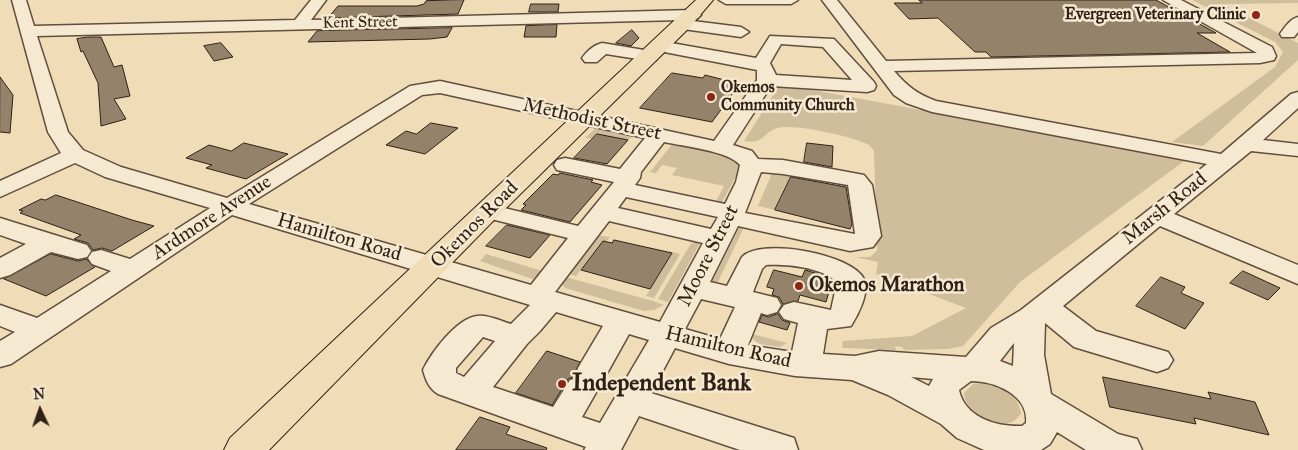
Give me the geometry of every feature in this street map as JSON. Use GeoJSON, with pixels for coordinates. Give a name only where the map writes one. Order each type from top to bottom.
{"type":"FeatureCollection","features":[{"type":"Feature","properties":{"kind":"main road","name":"Okemos Road"},"geometry":{"type":"LineString","coordinates":[[244,450],[435,266],[488,211],[585,117],[688,20],[705,0]]}},
{"type":"Feature","properties":{"kind":"street","name":"Hamilton Road"},"geometry":{"type":"LineString","coordinates":[[19,0],[58,132],[64,145],[75,155],[113,172],[729,353],[763,360],[805,365],[855,368],[879,364],[970,369]]}},
{"type":"Feature","properties":{"kind":"street"},"geometry":{"type":"LineString","coordinates":[[300,24],[319,0]]}},
{"type":"Feature","properties":{"kind":"street"},"geometry":{"type":"LineString","coordinates":[[726,0],[791,0]]}},
{"type":"Feature","properties":{"kind":"street"},"geometry":{"type":"LineString","coordinates":[[829,0],[904,94],[932,106],[1225,161]]}},
{"type":"Feature","properties":{"kind":"street"},"geometry":{"type":"LineString","coordinates":[[881,66],[1260,58],[1268,56],[1266,51],[1170,0]]}},
{"type":"Feature","properties":{"kind":"street","name":"Kent Street"},"geometry":{"type":"LineString","coordinates":[[28,31],[300,24],[481,15],[632,16],[688,20],[741,32]]}},
{"type":"Feature","properties":{"kind":"street"},"geometry":{"type":"LineString","coordinates":[[606,40],[632,16]]}},
{"type":"Feature","properties":{"kind":"street"},"geometry":{"type":"LineString","coordinates":[[592,58],[602,48],[655,51],[763,72],[866,86],[828,42],[776,39],[763,72],[720,148]]}},
{"type":"Feature","properties":{"kind":"street"},"geometry":{"type":"LineString","coordinates":[[936,57],[972,56],[979,58],[986,64]]}},
{"type":"Feature","properties":{"kind":"street","name":"Methodist Street"},"geometry":{"type":"LineString","coordinates":[[428,88],[440,88],[585,117],[720,148],[739,153],[751,165]]}},
{"type":"Feature","properties":{"kind":"street","name":"Ardmore Avenue"},"geometry":{"type":"LineString","coordinates":[[0,356],[228,207],[408,93],[428,88]]}},
{"type":"Feature","properties":{"kind":"street","name":"Marsh Road"},"geometry":{"type":"LineString","coordinates":[[970,369],[987,357],[1001,337],[1038,311],[1225,161],[1298,98]]}},
{"type":"Feature","properties":{"kind":"street"},"geometry":{"type":"LineString","coordinates":[[605,445],[560,424],[450,385],[442,380],[439,370],[442,363],[476,326],[516,336],[530,324],[544,298],[585,235],[625,184],[630,171],[659,134]]}},
{"type":"Feature","properties":{"kind":"street"},"geometry":{"type":"LineString","coordinates":[[1246,144],[1298,150]]}},
{"type":"Feature","properties":{"kind":"street"},"geometry":{"type":"LineString","coordinates":[[0,190],[75,155]]}},
{"type":"Feature","properties":{"kind":"street"},"geometry":{"type":"LineString","coordinates":[[565,165],[625,184],[727,223]]}},
{"type":"Feature","properties":{"kind":"street"},"geometry":{"type":"LineString","coordinates":[[603,212],[727,223],[850,243],[864,242],[868,236],[860,185],[856,180],[783,167],[751,165]]}},
{"type":"Feature","properties":{"kind":"street","name":"Moore Street"},"geometry":{"type":"LineString","coordinates":[[605,445],[668,336],[727,223],[751,173],[751,165]]}},
{"type":"Feature","properties":{"kind":"street"},"geometry":{"type":"LineString","coordinates":[[488,211],[585,235]]}},
{"type":"Feature","properties":{"kind":"street"},"geometry":{"type":"LineString","coordinates":[[1156,216],[1298,275]]}},
{"type":"Feature","properties":{"kind":"street"},"geometry":{"type":"LineString","coordinates":[[0,226],[48,243],[134,268]]}},
{"type":"Feature","properties":{"kind":"street"},"geometry":{"type":"LineString","coordinates":[[5,262],[48,243]]}},
{"type":"Feature","properties":{"kind":"street"},"geometry":{"type":"LineString","coordinates":[[729,353],[752,302],[753,263],[764,256],[781,256],[838,269],[846,274],[852,285],[843,317],[835,321],[804,314],[805,365]]}},
{"type":"Feature","properties":{"kind":"street"},"geometry":{"type":"LineString","coordinates":[[693,288],[752,302]]}},
{"type":"Feature","properties":{"kind":"street"},"geometry":{"type":"LineString","coordinates":[[1124,450],[1102,442],[1036,400],[1016,380],[1002,374],[970,369],[948,378],[944,385],[945,404],[964,426],[980,436],[1011,446],[1015,443],[1029,440],[1039,433],[1044,423],[1036,400],[1028,356],[1038,311],[1096,344],[1158,360]]}},
{"type":"Feature","properties":{"kind":"street"},"geometry":{"type":"LineString","coordinates":[[0,316],[40,330]]}},
{"type":"Feature","properties":{"kind":"street"},"geometry":{"type":"LineString","coordinates":[[560,424],[601,359],[604,347],[621,322]]}},
{"type":"Feature","properties":{"kind":"street","name":"Hamilton Road"},"geometry":{"type":"LineString","coordinates":[[855,368],[900,386],[952,414]]}},
{"type":"Feature","properties":{"kind":"street"},"geometry":{"type":"LineString","coordinates":[[631,400],[781,449]]}},
{"type":"Feature","properties":{"kind":"shaded area"},"geometry":{"type":"Polygon","coordinates":[[[1192,0],[1298,0],[1298,3],[1226,4],[1226,6],[1298,43],[1298,60],[1203,146],[1172,142],[1275,67],[1283,52],[1275,42],[1192,0]]]}},
{"type":"Feature","properties":{"kind":"shaded area"},"geometry":{"type":"Polygon","coordinates":[[[780,84],[1187,159],[1020,282],[963,346],[948,349],[904,350],[902,347],[895,346],[896,350],[842,348],[843,341],[912,336],[966,308],[876,274],[878,262],[855,257],[870,257],[877,251],[874,151],[869,145],[851,138],[797,127],[778,128],[769,132],[760,140],[744,141],[780,84]]]}},
{"type":"Feature","properties":{"kind":"shaded area"},"geometry":{"type":"Polygon","coordinates":[[[597,127],[634,135],[628,140],[585,138],[597,127]]]}},
{"type":"Feature","properties":{"kind":"shaded area"},"geometry":{"type":"Polygon","coordinates":[[[673,143],[726,155],[738,164],[739,171],[721,204],[715,203],[724,186],[672,175],[677,168],[662,165],[656,173],[650,172],[673,143]]]}},
{"type":"Feature","properties":{"kind":"shaded area"},"geometry":{"type":"Polygon","coordinates":[[[772,173],[793,173],[776,210],[758,206],[772,173]]]}},
{"type":"Feature","properties":{"kind":"shaded area"},"geometry":{"type":"Polygon","coordinates":[[[741,225],[745,225],[717,284],[712,282],[741,225]]]}},
{"type":"Feature","properties":{"kind":"shaded area"},"geometry":{"type":"Polygon","coordinates":[[[597,235],[610,237],[606,242],[603,241],[576,276],[568,274],[597,235]]]}},
{"type":"Feature","properties":{"kind":"shaded area"},"geometry":{"type":"Polygon","coordinates":[[[697,240],[701,241],[668,302],[658,299],[690,245],[697,240]]]}},
{"type":"Feature","properties":{"kind":"shaded area"},"geometry":{"type":"Polygon","coordinates":[[[665,250],[680,254],[654,298],[646,296],[672,253],[665,250]]]}},
{"type":"Feature","properties":{"kind":"shaded area"},"geometry":{"type":"Polygon","coordinates":[[[486,254],[546,272],[539,278],[532,279],[480,261],[486,254]]]}},
{"type":"Feature","properties":{"kind":"shaded area"},"geometry":{"type":"Polygon","coordinates":[[[566,277],[664,305],[654,310],[644,311],[565,288],[562,284],[566,277]]]}},
{"type":"Feature","properties":{"kind":"shaded area"},"geometry":{"type":"Polygon","coordinates":[[[752,334],[787,343],[780,347],[759,344],[753,339],[752,334]]]}},
{"type":"Feature","properties":{"kind":"shaded area"},"geometry":{"type":"Polygon","coordinates":[[[981,383],[1001,388],[1012,395],[1021,413],[1015,420],[1006,424],[997,424],[988,421],[971,410],[966,402],[964,393],[973,384],[981,383]]]}},
{"type":"Feature","properties":{"kind":"building"},"geometry":{"type":"Polygon","coordinates":[[[464,0],[458,14],[328,18],[338,6],[417,6],[424,4],[426,1],[464,0]]]}},
{"type":"Feature","properties":{"kind":"building"},"geometry":{"type":"Polygon","coordinates":[[[919,0],[1156,0],[1216,33],[1197,33],[1230,52],[991,57],[986,52],[975,52],[938,18],[909,19],[894,3],[922,3],[919,0]]]}},
{"type":"Feature","properties":{"kind":"building"},"geometry":{"type":"Polygon","coordinates":[[[531,4],[559,4],[558,12],[529,12],[531,4]]]}},
{"type":"Feature","properties":{"kind":"building"},"geometry":{"type":"Polygon","coordinates":[[[557,25],[556,37],[524,37],[526,26],[557,25]]]}},
{"type":"Feature","properties":{"kind":"building"},"geometry":{"type":"Polygon","coordinates":[[[452,28],[447,37],[430,39],[308,42],[317,31],[452,28]]]}},
{"type":"Feature","properties":{"kind":"building"},"geometry":{"type":"Polygon","coordinates":[[[632,30],[639,38],[631,46],[616,43],[632,30]]]}},
{"type":"Feature","properties":{"kind":"building"},"geometry":{"type":"Polygon","coordinates":[[[101,37],[114,67],[122,65],[130,96],[114,99],[126,119],[101,126],[98,83],[83,51],[81,52],[77,39],[101,37]]]}},
{"type":"Feature","properties":{"kind":"building"},"geometry":{"type":"Polygon","coordinates":[[[221,43],[233,57],[214,61],[204,46],[221,43]]]}},
{"type":"Feature","properties":{"kind":"building","name":"Okemos Community Church"},"geometry":{"type":"Polygon","coordinates":[[[672,73],[703,78],[705,75],[740,84],[712,122],[640,108],[672,73]]]}},
{"type":"Feature","properties":{"kind":"building"},"geometry":{"type":"Polygon","coordinates":[[[0,77],[13,95],[10,133],[0,132],[0,77]]]}},
{"type":"Feature","properties":{"kind":"building"},"geometry":{"type":"Polygon","coordinates":[[[431,123],[458,128],[425,154],[386,145],[406,131],[416,134],[431,123]]]}},
{"type":"Feature","properties":{"kind":"building"},"geometry":{"type":"Polygon","coordinates":[[[597,134],[628,140],[607,164],[574,158],[597,134]]]}},
{"type":"Feature","properties":{"kind":"building"},"geometry":{"type":"Polygon","coordinates":[[[244,143],[288,154],[246,179],[206,168],[212,165],[186,158],[209,145],[231,151],[244,143]]]}},
{"type":"Feature","properties":{"kind":"building"},"geometry":{"type":"Polygon","coordinates":[[[807,143],[833,146],[832,167],[804,162],[807,143]]]}},
{"type":"Feature","properties":{"kind":"building"},"geometry":{"type":"Polygon","coordinates":[[[560,173],[593,180],[591,182],[602,185],[570,222],[521,210],[526,205],[523,204],[553,174],[558,175],[560,173]]]}},
{"type":"Feature","properties":{"kind":"building"},"geometry":{"type":"Polygon","coordinates":[[[791,177],[846,187],[852,224],[850,229],[775,210],[791,177]]]}},
{"type":"Feature","properties":{"kind":"building"},"geometry":{"type":"Polygon","coordinates":[[[56,195],[154,226],[112,251],[102,248],[93,250],[88,243],[74,239],[81,235],[20,213],[23,211],[19,210],[41,199],[45,200],[56,195]]]}},
{"type":"Feature","properties":{"kind":"building"},"geometry":{"type":"Polygon","coordinates":[[[507,225],[550,235],[530,258],[486,246],[507,225]]]}},
{"type":"Feature","properties":{"kind":"building"},"geometry":{"type":"Polygon","coordinates":[[[614,240],[672,253],[650,289],[581,270],[603,241],[612,243],[614,240]]]}},
{"type":"Feature","properties":{"kind":"building"},"geometry":{"type":"Polygon","coordinates":[[[51,254],[78,261],[86,259],[95,267],[46,296],[4,279],[51,254]]]}},
{"type":"Feature","properties":{"kind":"building","name":"Okemos Marathon"},"geometry":{"type":"Polygon","coordinates":[[[774,270],[802,277],[805,270],[825,276],[823,282],[831,285],[826,302],[800,295],[798,301],[783,304],[779,297],[772,295],[774,289],[767,287],[774,270]]]}},
{"type":"Feature","properties":{"kind":"building"},"geometry":{"type":"Polygon","coordinates":[[[1243,271],[1280,288],[1268,300],[1230,283],[1243,271]]]}},
{"type":"Feature","properties":{"kind":"building"},"geometry":{"type":"Polygon","coordinates":[[[1161,277],[1185,287],[1181,293],[1204,303],[1185,329],[1136,306],[1161,277]]]}},
{"type":"Feature","properties":{"kind":"building"},"geometry":{"type":"Polygon","coordinates":[[[778,314],[782,320],[790,323],[787,330],[759,322],[762,315],[768,317],[778,314]]]}},
{"type":"Feature","properties":{"kind":"building"},"geometry":{"type":"Polygon","coordinates":[[[547,351],[580,362],[573,377],[568,379],[552,405],[516,393],[547,351]]]}},
{"type":"Feature","properties":{"kind":"building"},"geometry":{"type":"Polygon","coordinates":[[[1103,377],[1211,399],[1208,392],[1255,402],[1269,435],[1194,418],[1196,424],[1110,407],[1103,377]]]}},
{"type":"Feature","properties":{"kind":"building"},"geometry":{"type":"Polygon","coordinates":[[[480,417],[510,427],[506,434],[547,448],[546,450],[456,450],[480,417]]]}},
{"type":"Feature","properties":{"kind":"place","name":"Evergreen Veterinary Clinic"},"geometry":{"type":"Point","coordinates":[1256,15]}},
{"type":"Feature","properties":{"kind":"place","name":"Okemos Community Church"},"geometry":{"type":"Point","coordinates":[711,97]}},
{"type":"Feature","properties":{"kind":"place","name":"Okemos Marathon"},"geometry":{"type":"Point","coordinates":[799,286]}},
{"type":"Feature","properties":{"kind":"place","name":"Independent Bank"},"geometry":{"type":"Point","coordinates":[562,384]}}]}
